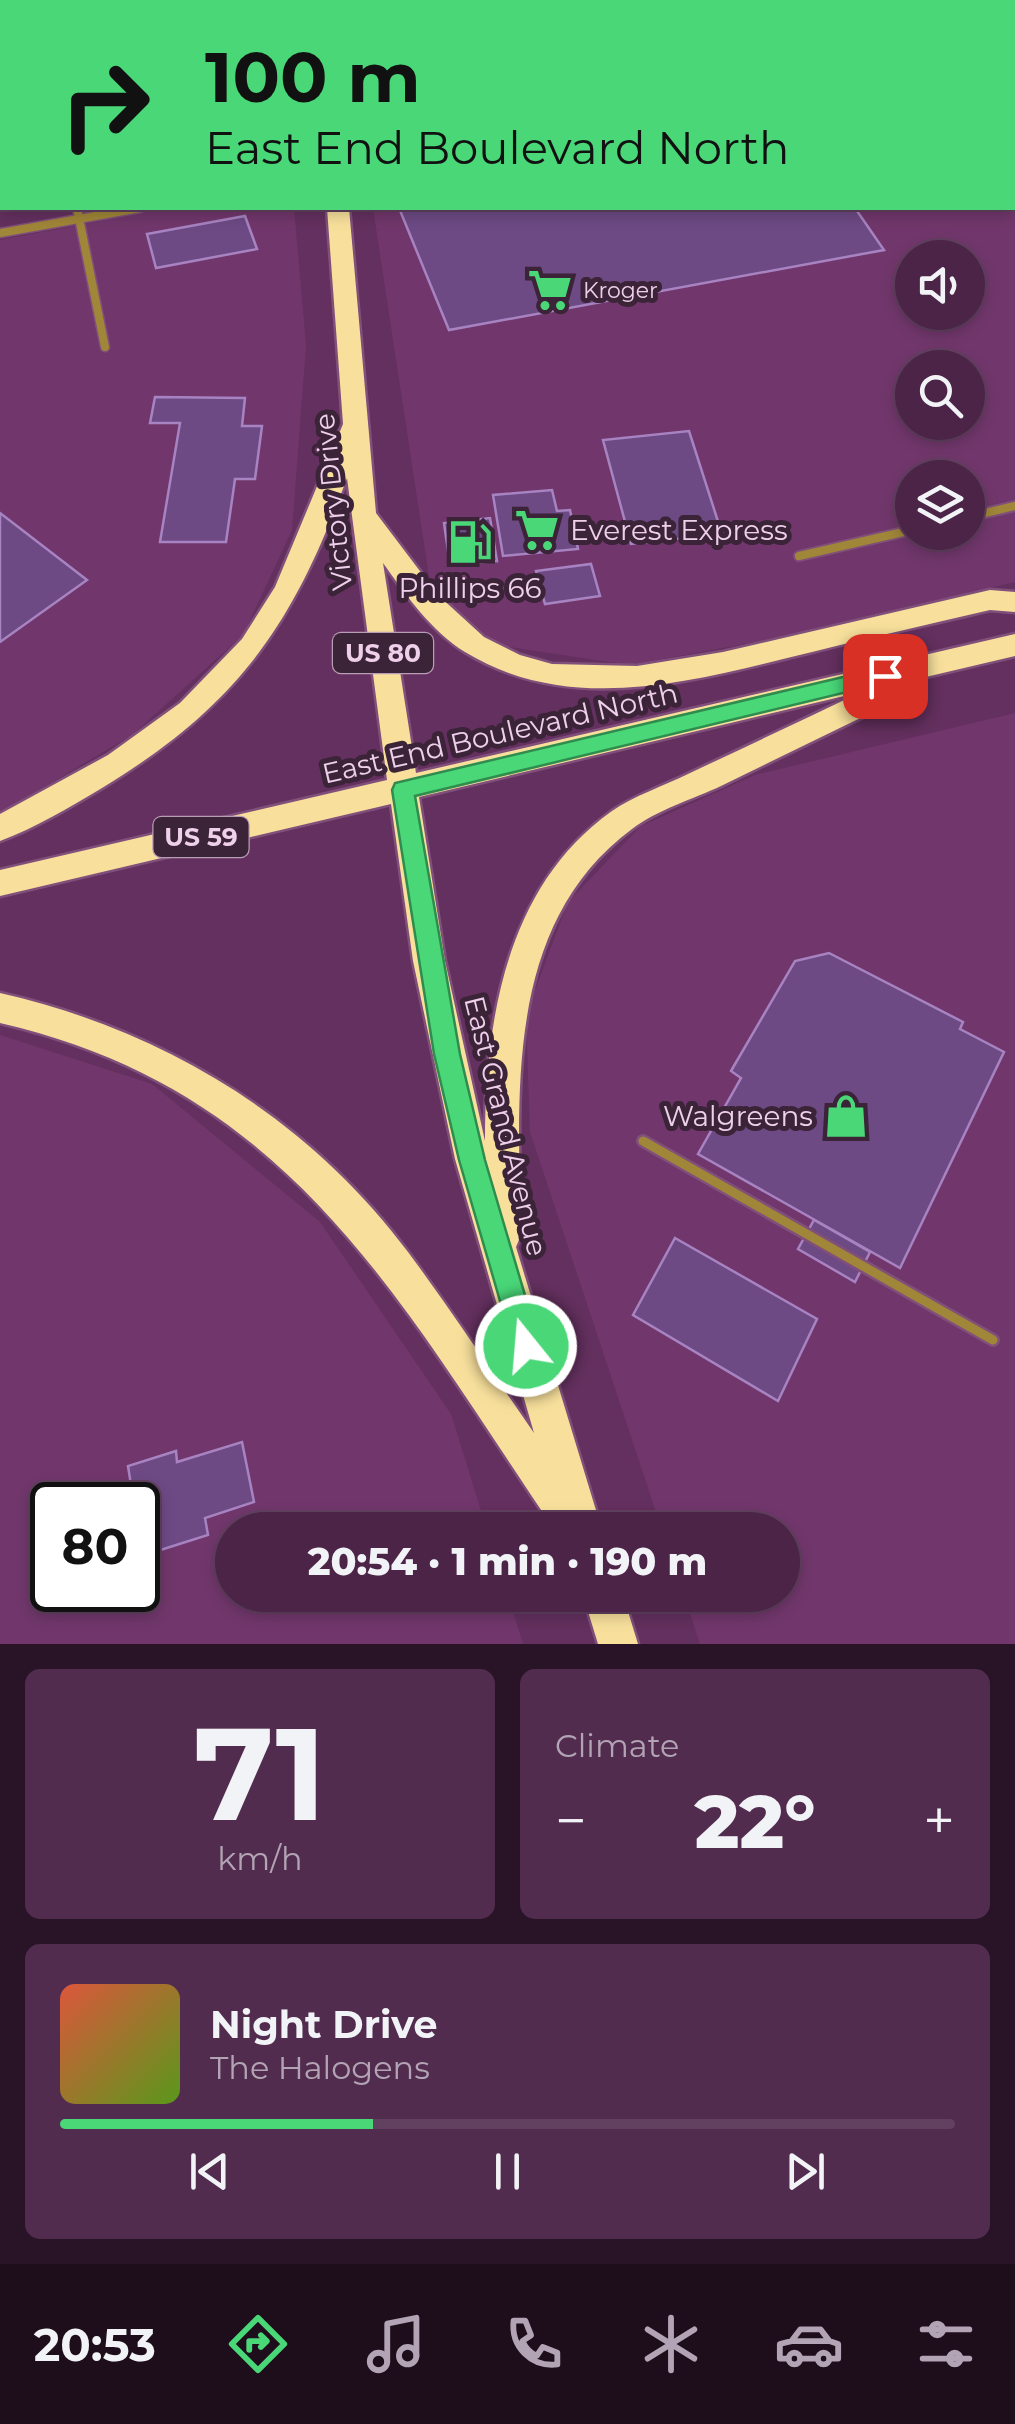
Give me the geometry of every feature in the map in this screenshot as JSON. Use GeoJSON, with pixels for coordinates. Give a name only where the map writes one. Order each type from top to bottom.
{"type":"FeatureCollection","features":[{"type":"Feature","properties":{"kind":"highway","name":"Victory Drive"},"geometry":{"type":"LineString","coordinates":[[338,210],[364,516],[403,790]]}},
{"type":"Feature","properties":{"kind":"highway"},"geometry":{"type":"LineString","coordinates":[[0,828],[90,780],[171,728],[252,645],[278,607],[307,546],[358,419]]}},
{"type":"Feature","properties":{"kind":"highway"},"geometry":{"type":"LineString","coordinates":[[364,516],[428,602],[472,643],[518,665],[575,676],[632,678],[708,666],[990,600],[1015,602]]}},
{"type":"Feature","properties":{"kind":"highway","name":"East End Boulevard North"},"geometry":{"type":"LineString","coordinates":[[0,884],[1015,645]]}},
{"type":"Feature","properties":{"kind":"highway"},"geometry":{"type":"LineString","coordinates":[[504,1273],[503,1055],[511,997],[522,956],[535,922],[553,892],[598,838],[622,819],[959,658]]}},
{"type":"Feature","properties":{"kind":"highway","name":"East Grand Avenue"},"geometry":{"type":"LineString","coordinates":[[403,790],[447,1054],[504,1273],[575,1512]]}},
{"type":"Feature","properties":{"kind":"highway"},"geometry":{"type":"LineString","coordinates":[[0,1008],[68,1024],[159,1061],[204,1086],[288,1149],[351,1211],[394,1263],[567,1512]]}},
{"type":"Feature","properties":{"kind":"highway"},"geometry":{"type":"LineString","coordinates":[[608,1612],[618,1644]]}},
{"type":"Feature","properties":{"kind":"street"},"geometry":{"type":"LineString","coordinates":[[78,210],[106,347]]}},
{"type":"Feature","properties":{"kind":"street"},"geometry":{"type":"LineString","coordinates":[[0,233],[128,210]]}},
{"type":"Feature","properties":{"kind":"lane"},"geometry":{"type":"LineString","coordinates":[[985,513],[1015,506]]}},
{"type":"Feature","properties":{"kind":"lane"},"geometry":{"type":"LineString","coordinates":[[799,556],[895,534]]}},
{"type":"Feature","properties":{"kind":"lane"},"geometry":{"type":"LineString","coordinates":[[643,1141],[992,1340]]}},
{"type":"Feature","properties":{"kind":"shaded area"},"geometry":{"type":"Polygon","coordinates":[[[98,210],[294,210],[306,345],[292,530],[243,635],[132,735],[0,813],[0,240],[101,221],[98,210]]]}},
{"type":"Feature","properties":{"kind":"shaded area"},"geometry":{"type":"Polygon","coordinates":[[[373,210],[1015,210],[1015,582],[761,641],[629,665],[489,644],[430,583],[373,210]]]}},
{"type":"Feature","properties":{"kind":"shaded area"},"geometry":{"type":"Polygon","coordinates":[[[1015,713],[1015,1644],[700,1644],[690,1612],[800,1612],[800,1512],[656,1512],[530,1132],[526,1014],[568,902],[641,826],[755,775],[1015,713]]]}},
{"type":"Feature","properties":{"kind":"shaded area"},"geometry":{"type":"Polygon","coordinates":[[[0,1035],[152,1084],[320,1222],[451,1414],[481,1512],[215,1512],[215,1612],[513,1612],[523,1644],[0,1644],[0,1035]]]}},
{"type":"Feature","properties":{"kind":"building","name":"Kroger"},"geometry":{"type":"Polygon","coordinates":[[[400,210],[856,210],[884,250],[449,330],[400,210]]]}},
{"type":"Feature","properties":{"kind":"building"},"geometry":{"type":"Polygon","coordinates":[[[245,216],[257,249],[156,268],[147,234],[245,216]]]}},
{"type":"Feature","properties":{"kind":"building"},"geometry":{"type":"Polygon","coordinates":[[[155,397],[245,398],[242,426],[262,426],[255,479],[235,479],[226,542],[160,542],[180,423],[150,423],[155,397]]]}},
{"type":"Feature","properties":{"kind":"building"},"geometry":{"type":"Polygon","coordinates":[[[689,431],[722,534],[631,544],[603,440],[689,431]]]}},
{"type":"Feature","properties":{"kind":"building","name":"Everest Express"},"geometry":{"type":"Polygon","coordinates":[[[552,490],[557,511],[570,510],[578,549],[503,556],[493,495],[552,490]]]}},
{"type":"Feature","properties":{"kind":"building"},"geometry":{"type":"Polygon","coordinates":[[[0,513],[87,580],[0,642],[0,513]]]}},
{"type":"Feature","properties":{"kind":"building","name":"Phillips 66"},"geometry":{"type":"Polygon","coordinates":[[[490,518],[497,561],[450,565],[444,523],[490,518]]]}},
{"type":"Feature","properties":{"kind":"building","name":"Phillips 66"},"geometry":{"type":"Polygon","coordinates":[[[591,564],[600,596],[545,604],[536,571],[591,564]]]}},
{"type":"Feature","properties":{"kind":"building","name":"Walgreens"},"geometry":{"type":"Polygon","coordinates":[[[829,953],[963,1022],[960,1029],[1004,1052],[900,1268],[698,1154],[741,1078],[731,1071],[795,961],[829,953]]]}},
{"type":"Feature","properties":{"kind":"building"},"geometry":{"type":"Polygon","coordinates":[[[814,1220],[870,1252],[855,1282],[798,1249],[814,1220]]]}},
{"type":"Feature","properties":{"kind":"building"},"geometry":{"type":"Polygon","coordinates":[[[675,1238],[817,1319],[778,1401],[633,1315],[675,1238]]]}},
{"type":"Feature","properties":{"kind":"building"},"geometry":{"type":"Polygon","coordinates":[[[242,1442],[254,1502],[215,1512],[205,1518],[208,1535],[160,1550],[160,1482],[131,1482],[128,1466],[176,1451],[177,1462],[242,1442]]]}},
{"type":"Feature","properties":{"kind":"place","name":"Kroger"},"geometry":{"type":"Point","coordinates":[550,290]}},
{"type":"Feature","properties":{"kind":"place","name":"Everest Express"},"geometry":{"type":"Point","coordinates":[537,530]}},
{"type":"Feature","properties":{"kind":"place","name":"Phillips 66"},"geometry":{"type":"Point","coordinates":[470,542]}},
{"type":"Feature","properties":{"kind":"place","name":"Walgreens"},"geometry":{"type":"Point","coordinates":[846,1116]}},
{"type":"Feature","properties":{"kind":"route"},"geometry":{"type":"LineString","coordinates":[[526,1346],[472,1160],[447,1054],[403,790],[885,676]]}}]}
